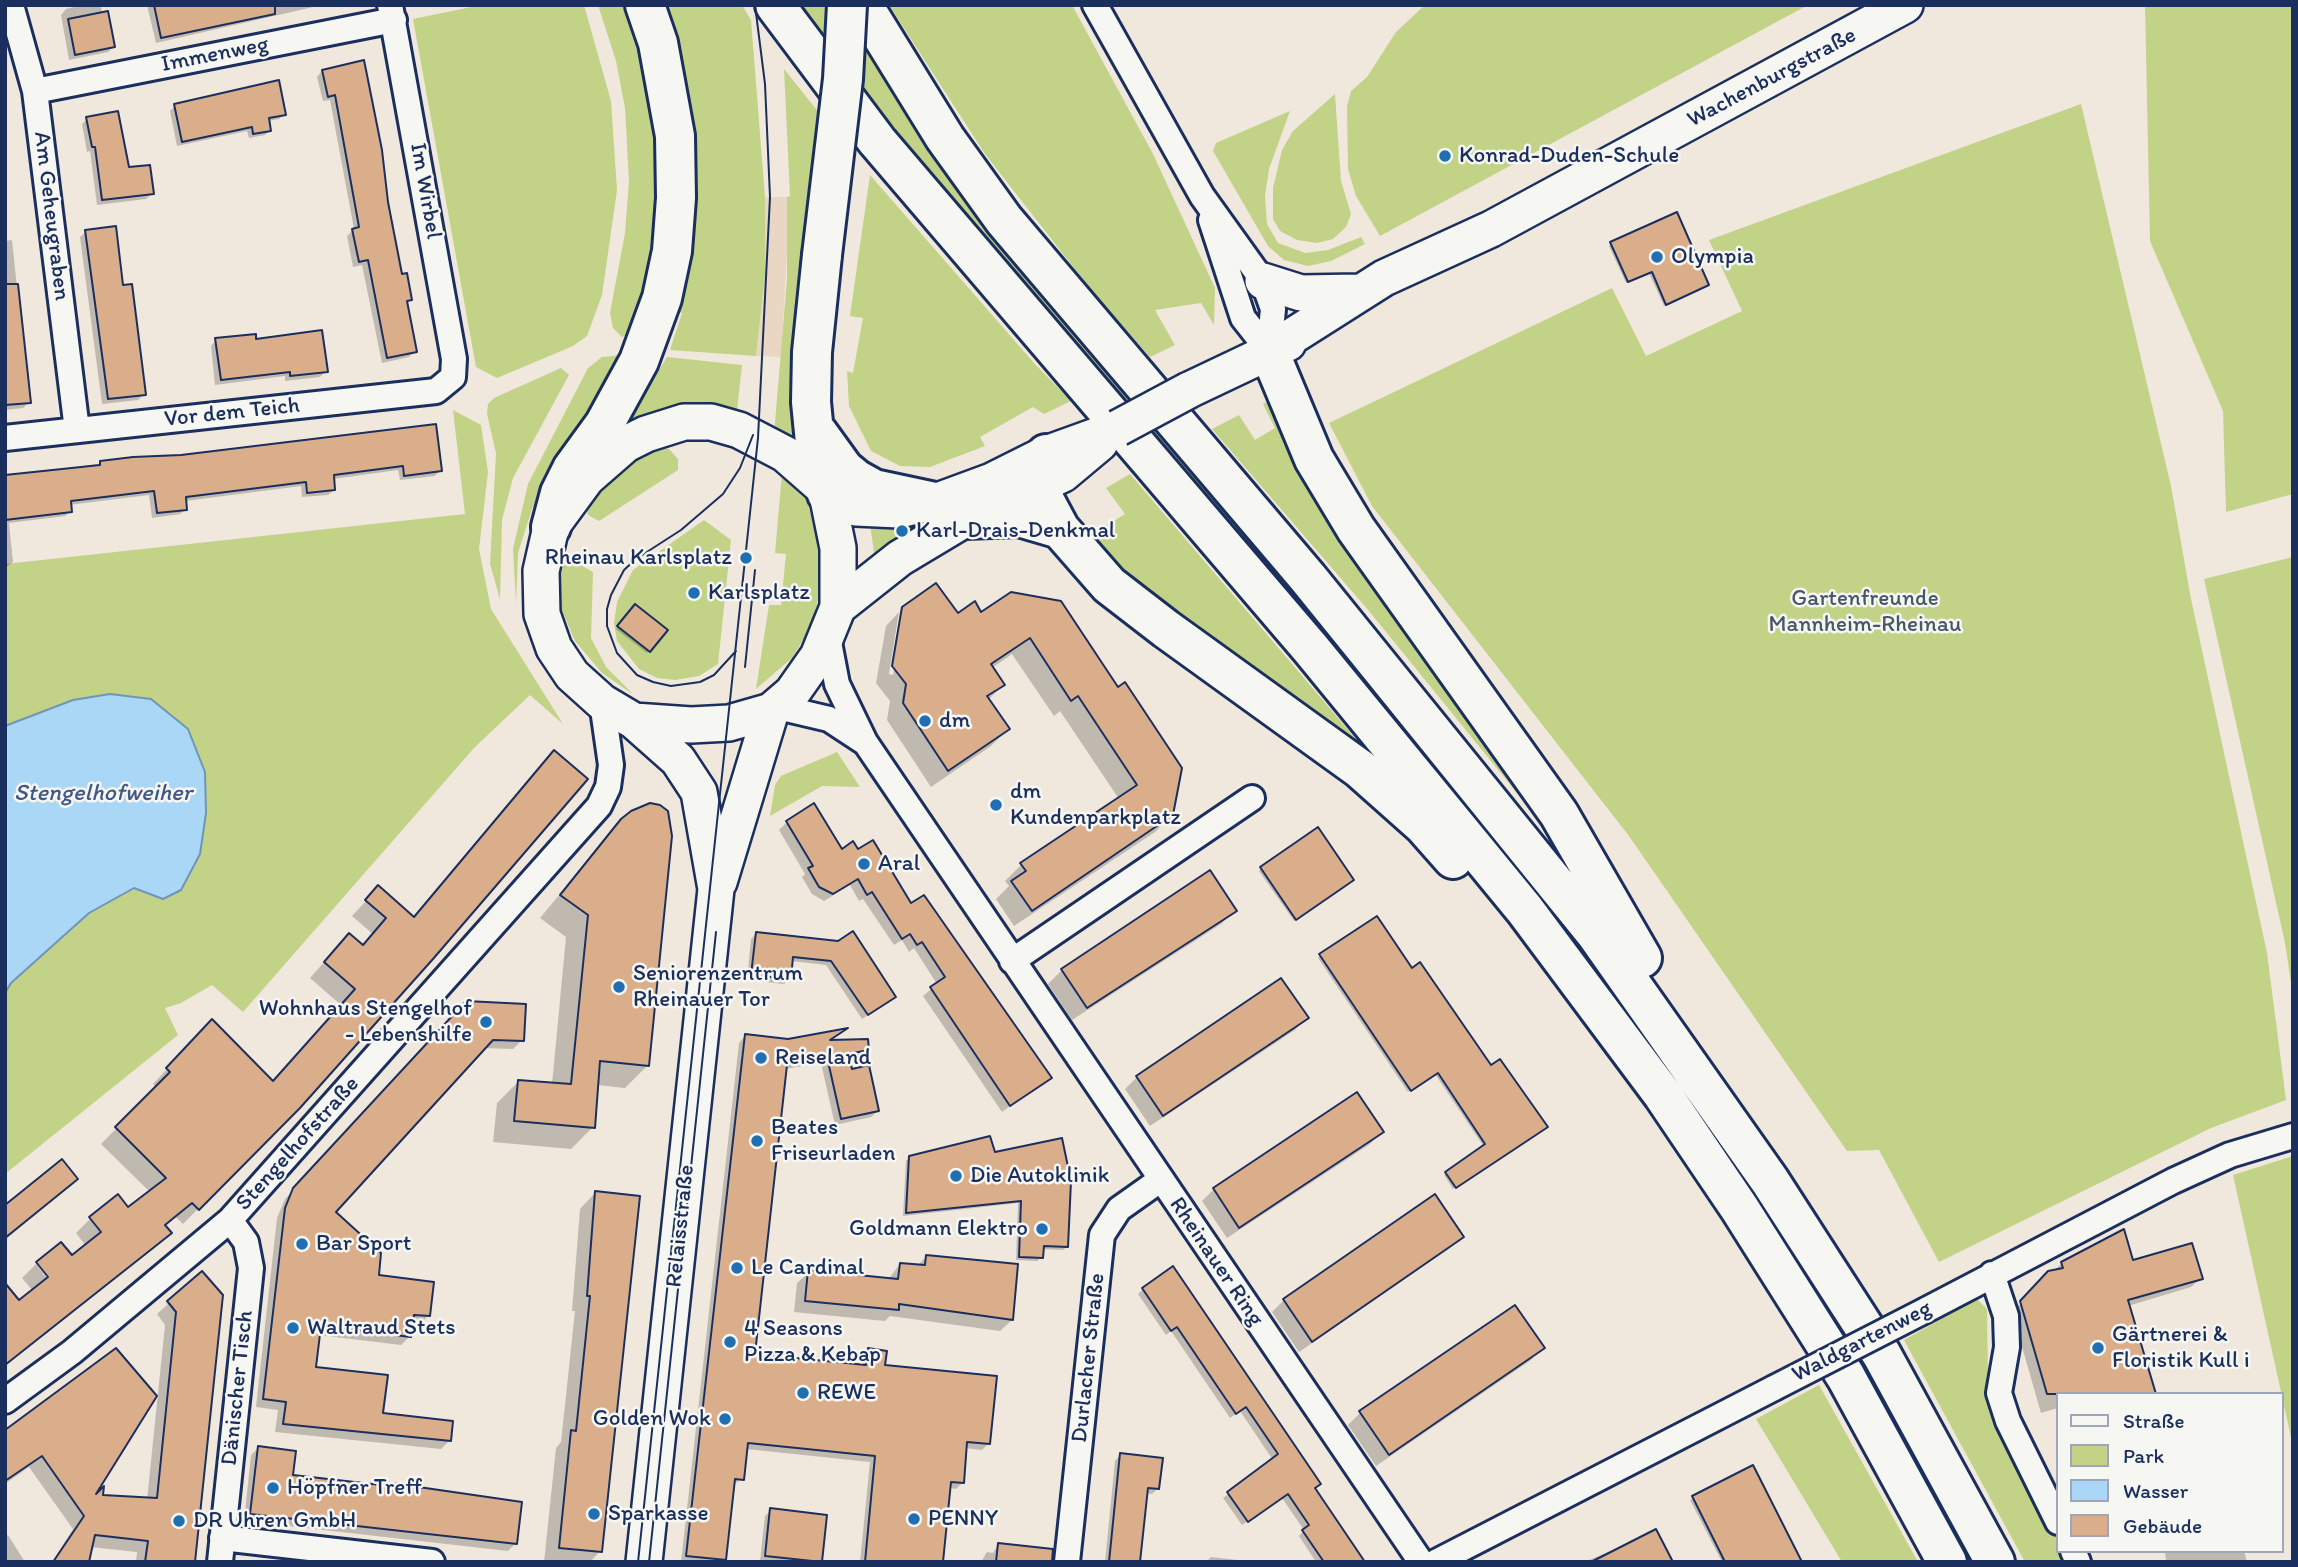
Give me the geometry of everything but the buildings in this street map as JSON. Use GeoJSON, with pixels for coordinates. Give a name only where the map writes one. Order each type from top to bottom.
{"type":"FeatureCollection","features":[{"type":"Feature","properties":{"kind":"highway"},"geometry":{"type":"LineString","coordinates":[[551,527],[560,493],[572,469],[604,425],[644,350],[670,262],[676,198],[675,136],[658,43],[645,5]]}},
{"type":"Feature","properties":{"kind":"highway"},"geometry":{"type":"LineString","coordinates":[[775,5],[877,141],[1311,649],[1525,910],[1663,1095],[1740,1209],[1846,1377],[1947,1562]]}},
{"type":"Feature","properties":{"kind":"highway"},"geometry":{"type":"LineString","coordinates":[[827,494],[816,453],[811,361],[844,79],[847,5]]}},
{"type":"Feature","properties":{"kind":"highway"},"geometry":{"type":"LineString","coordinates":[[863,5],[944,138],[1004,220],[1376,659],[1545,868],[1663,1026],[1770,1181],[1882,1355],[1995,1562]]}},
{"type":"Feature","properties":{"kind":"highway"},"geometry":{"type":"LineString","coordinates":[[1269,351],[1314,459],[1356,529],[1569,829],[1653,974],[1663,1026]]}},
{"type":"Feature","properties":{"kind":"highway"},"geometry":{"type":"LineString","coordinates":[[813,425],[831,453],[856,479],[874,489],[950,511],[1019,517],[1060,529]]}},
{"type":"Feature","properties":{"kind":"highway"},"geometry":{"type":"LineString","coordinates":[[1051,471],[1045,501],[1060,529],[1109,585],[1360,769],[1423,825],[1465,873],[1525,910]]}},
{"type":"Feature","properties":{"kind":"main road","name":"Wachenburgstraße"},"geometry":{"type":"LineString","coordinates":[[1269,351],[1358,292],[1491,229],[1905,5]]}},
{"type":"Feature","properties":{"kind":"main road","name":"Wachenburgstraße"},"geometry":{"type":"LineString","coordinates":[[833,622],[864,584],[900,558],[950,511],[992,481],[1051,471],[1226,372],[1269,351],[1395,299],[1491,229]]}},
{"type":"Feature","properties":{"kind":"main road"},"geometry":{"type":"LineString","coordinates":[[1263,281],[1301,293],[1358,292]]}},
{"type":"Feature","properties":{"kind":"main road"},"geometry":{"type":"LineString","coordinates":[[684,422],[711,422],[753,435],[785,454],[827,494],[838,548],[833,622],[806,675],[775,709],[729,723],[691,725],[634,721],[602,702],[566,666],[554,649],[541,614],[541,571],[551,527],[587,478],[626,444],[684,422]]}},
{"type":"Feature","properties":{"kind":"main road","name":"Wachenburgstraße"},"geometry":{"type":"LineString","coordinates":[[827,494],[856,508],[950,511]]}},
{"type":"Feature","properties":{"kind":"main road","name":"Relaisstraße"},"geometry":{"type":"LineString","coordinates":[[644,1562],[716,889],[775,709]]}},
{"type":"Feature","properties":{"kind":"main road","name":"Relaisstraße"},"geometry":{"type":"LineString","coordinates":[[634,721],[678,760],[699,792],[716,889]]}},
{"type":"Feature","properties":{"kind":"street","name":"Am Geheugraben"},"geometry":{"type":"LineString","coordinates":[[10,5],[35,91],[77,430]]}},
{"type":"Feature","properties":{"kind":"street"},"geometry":{"type":"LineString","coordinates":[[1095,5],[1202,196],[1263,281],[1273,309],[1269,351]]}},
{"type":"Feature","properties":{"kind":"street","name":"Immenweg"},"geometry":{"type":"LineString","coordinates":[[35,91],[392,13]]}},
{"type":"Feature","properties":{"kind":"street","name":"Im Wirbel"},"geometry":{"type":"LineString","coordinates":[[392,13],[454,359],[453,377]]}},
{"type":"Feature","properties":{"kind":"street"},"geometry":{"type":"LineString","coordinates":[[1202,196],[1243,318],[1269,351]]}},
{"type":"Feature","properties":{"kind":"street","name":"Vor dem Teich"},"geometry":{"type":"LineString","coordinates":[[5,438],[436,391],[453,377]]}},
{"type":"Feature","properties":{"kind":"street","name":"Rheinauer Ring"},"geometry":{"type":"LineString","coordinates":[[833,622],[837,684],[865,742],[1421,1562]]}},
{"type":"Feature","properties":{"kind":"street","name":"Stengelhofstraße"},"geometry":{"type":"LineString","coordinates":[[5,1401],[72,1352],[230,1220],[599,806],[608,787],[611,765],[602,702]]}},
{"type":"Feature","properties":{"kind":"street","name":"Rheinauer Ring"},"geometry":{"type":"LineString","coordinates":[[775,709],[823,716],[865,742]]}},
{"type":"Feature","properties":{"kind":"street"},"geometry":{"type":"LineString","coordinates":[[1012,961],[1252,798]]}},
{"type":"Feature","properties":{"kind":"street","name":"Waldgartenweg"},"geometry":{"type":"LineString","coordinates":[[1436,1562],[2196,1171],[2230,1155],[2293,1136]]}},
{"type":"Feature","properties":{"kind":"street","name":"Durlacher Straße"},"geometry":{"type":"LineString","coordinates":[[1067,1562],[1102,1235],[1119,1209],[1160,1180]]}},
{"type":"Feature","properties":{"kind":"street","name":"Dänischer Tisch"},"geometry":{"type":"LineString","coordinates":[[221,1550],[251,1268],[246,1241],[230,1220]]}},
{"type":"Feature","properties":{"kind":"street"},"geometry":{"type":"LineString","coordinates":[[1992,1274],[2006,1316],[2007,1348],[1999,1393],[2008,1421],[2056,1518]]}},
{"type":"Feature","properties":{"kind":"street"},"geometry":{"type":"LineString","coordinates":[[221,1550],[432,1562]]}},
{"type":"Feature","properties":{"kind":"shaded area"},"geometry":{"type":"Polygon","coordinates":[[[765,197],[787,197],[789,218],[781,357],[756,356],[765,275],[765,197]]]}},
{"type":"Feature","properties":{"kind":"green space"},"geometry":{"type":"Polygon","coordinates":[[[481,5],[584,5],[611,101],[617,190],[602,295],[587,336],[573,346],[497,378],[476,367],[413,19],[481,5]]]}},
{"type":"Feature","properties":{"kind":"green space"},"geometry":{"type":"Polygon","coordinates":[[[598,5],[626,5],[640,43],[656,113],[658,232],[643,307],[633,332],[622,337],[613,328],[610,313],[625,233],[629,181],[625,108],[616,61],[598,5]]]}},
{"type":"Feature","properties":{"kind":"green space"},"geometry":{"type":"Polygon","coordinates":[[[662,5],[742,5],[751,20],[765,197],[765,275],[756,356],[670,350],[682,313],[677,311],[692,245],[695,152],[689,109],[662,5]]]}},
{"type":"Feature","properties":{"kind":"green space"},"geometry":{"type":"Polygon","coordinates":[[[794,5],[844,5],[1194,470],[1471,801],[1465,805],[1460,801],[962,217],[794,5]]]}},
{"type":"Feature","properties":{"kind":"green space"},"geometry":{"type":"Polygon","coordinates":[[[889,5],[1072,5],[1153,154],[1215,288],[1214,325],[1201,303],[1155,310],[1175,345],[1150,357],[1092,291],[985,154],[889,5]]]}},
{"type":"Feature","properties":{"kind":"green space","name":"Konrad-Duden-Schule"},"geometry":{"type":"Polygon","coordinates":[[[1425,5],[1808,5],[1380,236],[1356,196],[1348,169],[1347,106],[1351,91],[1367,77],[1396,32],[1425,5]]]}},
{"type":"Feature","properties":{"kind":"green space"},"geometry":{"type":"Polygon","coordinates":[[[2145,5],[2293,5],[2293,494],[2226,512],[2223,411],[2150,241],[2145,5]]]}},
{"type":"Feature","properties":{"kind":"green space"},"geometry":{"type":"Polygon","coordinates":[[[784,69],[820,114],[804,443],[774,435],[787,279],[787,197],[790,196],[784,69]]]}},
{"type":"Feature","properties":{"kind":"green space"},"geometry":{"type":"Polygon","coordinates":[[[1335,94],[1341,181],[1351,214],[1346,227],[1333,239],[1317,243],[1297,240],[1280,231],[1273,219],[1273,188],[1282,150],[1293,131],[1335,94]]]}},
{"type":"Feature","properties":{"kind":"green space","name":"Gartenfreunde Mannheim-Rheinau"},"geometry":{"type":"Polygon","coordinates":[[[2081,104],[2171,486],[2191,599],[2267,953],[2286,1100],[2211,1128],[1939,1262],[1879,1150],[1847,1151],[1629,836],[1372,506],[1329,423],[1612,288],[1646,356],[1742,311],[1709,240],[2081,104]]]}},
{"type":"Feature","properties":{"kind":"green space"},"geometry":{"type":"Polygon","coordinates":[[[1290,111],[1269,169],[1265,196],[1267,224],[1278,243],[1305,253],[1328,250],[1361,237],[1365,244],[1331,261],[1308,266],[1284,260],[1268,246],[1213,151],[1216,143],[1290,111]]]}},
{"type":"Feature","properties":{"kind":"green space"},"geometry":{"type":"Polygon","coordinates":[[[870,175],[1034,363],[1071,401],[1044,414],[1033,407],[980,437],[985,446],[930,467],[900,466],[871,451],[849,406],[847,371],[853,373],[863,318],[850,316],[870,175]]]}},
{"type":"Feature","properties":{"kind":"green space"},"geometry":{"type":"Polygon","coordinates":[[[623,355],[615,374],[548,477],[532,509],[518,553],[516,603],[513,549],[528,484],[588,368],[602,357],[623,355]]]}},
{"type":"Feature","properties":{"kind":"green space"},"geometry":{"type":"Polygon","coordinates":[[[667,357],[742,365],[736,419],[632,425],[628,422],[667,357]]]}},
{"type":"Feature","properties":{"kind":"green space"},"geometry":{"type":"Polygon","coordinates":[[[561,368],[569,375],[513,478],[502,520],[500,599],[490,564],[496,453],[487,414],[488,404],[494,398],[561,368]]]}},
{"type":"Feature","properties":{"kind":"green space"},"geometry":{"type":"Polygon","coordinates":[[[1270,400],[1565,852],[1369,611],[1212,429],[1239,415],[1255,440],[1275,428],[1263,404],[1270,400]]]}},
{"type":"Feature","properties":{"kind":"green space"},"geometry":{"type":"Polygon","coordinates":[[[453,410],[481,425],[488,472],[479,549],[491,609],[563,724],[530,695],[474,748],[243,1012],[212,985],[181,1003],[165,1008],[178,1035],[5,1174],[5,993],[11,983],[89,913],[134,888],[163,899],[73,700],[5,726],[5,564],[465,514],[453,410]]]}},
{"type":"Feature","properties":{"kind":"green space"},"geometry":{"type":"Polygon","coordinates":[[[658,446],[669,449],[678,459],[678,470],[599,521],[588,515],[585,501],[619,462],[658,446]]]}},
{"type":"Feature","properties":{"kind":"green space"},"geometry":{"type":"Polygon","coordinates":[[[783,462],[804,491],[819,545],[821,587],[812,625],[792,658],[756,689],[769,605],[781,605],[786,554],[775,553],[783,462]]]}},
{"type":"Feature","properties":{"kind":"green space"},"geometry":{"type":"Polygon","coordinates":[[[1130,474],[1373,759],[1151,609],[1060,511],[1071,507],[1090,536],[1125,514],[1106,488],[1130,474]]]}},
{"type":"Feature","properties":{"kind":"green space"},"geometry":{"type":"Polygon","coordinates":[[[952,510],[875,560],[869,517],[952,510]]]}},
{"type":"Feature","properties":{"kind":"green space"},"geometry":{"type":"Polygon","coordinates":[[[704,520],[731,540],[718,664],[699,676],[675,680],[657,678],[639,669],[617,641],[614,623],[617,602],[633,570],[704,520]]]}},
{"type":"Feature","properties":{"kind":"green space"},"geometry":{"type":"Polygon","coordinates":[[[559,553],[593,572],[591,638],[606,667],[634,695],[602,673],[575,641],[557,599],[559,553]]]}},
{"type":"Feature","properties":{"kind":"green space"},"geometry":{"type":"Polygon","coordinates":[[[2293,557],[2293,996],[2285,943],[2204,579],[2293,557]]]}},
{"type":"Feature","properties":{"kind":"green space"},"geometry":{"type":"Polygon","coordinates":[[[837,752],[860,787],[822,786],[770,816],[775,785],[781,776],[837,752]]]}},
{"type":"Feature","properties":{"kind":"green space"},"geometry":{"type":"Polygon","coordinates":[[[1589,955],[1827,1294],[1977,1562],[1966,1562],[1865,1377],[1782,1240],[1701,1121],[1584,959],[1589,955]]]}},
{"type":"Feature","properties":{"kind":"green space"},"geometry":{"type":"Polygon","coordinates":[[[2293,1156],[2293,1446],[2284,1405],[2284,1392],[2281,1392],[2233,1175],[2293,1156]]]}},
{"type":"Feature","properties":{"kind":"green space"},"geometry":{"type":"Polygon","coordinates":[[[1977,1299],[1987,1309],[1988,1385],[1992,1410],[2056,1536],[2056,1553],[2065,1553],[2070,1562],[2025,1562],[1904,1340],[1977,1299]]]}},
{"type":"Feature","properties":{"kind":"green space"},"geometry":{"type":"Polygon","coordinates":[[[1819,1385],[1918,1562],[1842,1562],[1756,1419],[1819,1385]]]}},
{"type":"Feature","properties":{"kind":"water","name":"Stengelhofweiher"},"geometry":{"type":"Polygon","coordinates":[[[110,694],[151,699],[188,729],[205,772],[206,813],[200,854],[181,890],[163,899],[134,888],[89,913],[11,983],[5,993],[5,726],[73,700],[110,694]]]}},
{"type":"Feature","properties":{"kind":"tram line"},"geometry":{"type":"LineString","coordinates":[[638,1562],[758,438],[770,197],[765,84],[755,5]]}},
{"type":"Feature","properties":{"kind":"tram line"},"geometry":{"type":"LineString","coordinates":[[736,651],[714,675],[700,682],[671,686],[653,682],[637,675],[617,653],[607,626],[607,609],[624,570],[636,559],[681,530],[723,494],[740,468],[753,435]]}},
{"type":"Feature","properties":{"kind":"tram line"},"geometry":{"type":"LineString","coordinates":[[745,667],[755,570]]}},
{"type":"Feature","properties":{"kind":"tram line"},"geometry":{"type":"LineString","coordinates":[[649,1562],[716,932]]}},
{"type":"Feature","properties":{"kind":"place","name":"Konrad-Duden-Schule"},"geometry":{"type":"Point","coordinates":[1445,156]}},
{"type":"Feature","properties":{"kind":"place","name":"Olympia"},"geometry":{"type":"Point","coordinates":[1657,257]}},
{"type":"Feature","properties":{"kind":"place","name":"Karl-Drais-Denkmal"},"geometry":{"type":"Point","coordinates":[902,531]}},
{"type":"Feature","properties":{"kind":"place","name":"Rheinau Karlsplatz"},"geometry":{"type":"Point","coordinates":[746,558]}},
{"type":"Feature","properties":{"kind":"place","name":"Karlsplatz"},"geometry":{"type":"Point","coordinates":[694,593]}},
{"type":"Feature","properties":{"kind":"place","name":"dm"},"geometry":{"type":"Point","coordinates":[925,721]}},
{"type":"Feature","properties":{"kind":"place","name":"dm Kundenparkplatz"},"geometry":{"type":"Point","coordinates":[996,805]}},
{"type":"Feature","properties":{"kind":"place","name":"Aral"},"geometry":{"type":"Point","coordinates":[864,864]}},
{"type":"Feature","properties":{"kind":"place","name":"Seniorenzentrum Rheinauer Tor"},"geometry":{"type":"Point","coordinates":[619,987]}},
{"type":"Feature","properties":{"kind":"place","name":"Wohnhaus Stengelhof - Lebenshilfe"},"geometry":{"type":"Point","coordinates":[486,1022]}},
{"type":"Feature","properties":{"kind":"place","name":"Reiseland"},"geometry":{"type":"Point","coordinates":[761,1058]}},
{"type":"Feature","properties":{"kind":"place","name":"Beates Friseurladen"},"geometry":{"type":"Point","coordinates":[757,1141]}},
{"type":"Feature","properties":{"kind":"place","name":"Die Autoklinik"},"geometry":{"type":"Point","coordinates":[956,1176]}},
{"type":"Feature","properties":{"kind":"place","name":"Goldmann Elektro"},"geometry":{"type":"Point","coordinates":[1042,1229]}},
{"type":"Feature","properties":{"kind":"place","name":"Bar Sport"},"geometry":{"type":"Point","coordinates":[302,1244]}},
{"type":"Feature","properties":{"kind":"place","name":"Le Cardinal"},"geometry":{"type":"Point","coordinates":[737,1268]}},
{"type":"Feature","properties":{"kind":"place","name":"Waltraud Stets"},"geometry":{"type":"Point","coordinates":[293,1328]}},
{"type":"Feature","properties":{"kind":"place","name":"4 Seasons Pizza & Kebap"},"geometry":{"type":"Point","coordinates":[730,1342]}},
{"type":"Feature","properties":{"kind":"place","name":"Gärtnerei & Floristik Kull i"},"geometry":{"type":"Point","coordinates":[2098,1348]}},
{"type":"Feature","properties":{"kind":"place","name":"REWE"},"geometry":{"type":"Point","coordinates":[803,1393]}},
{"type":"Feature","properties":{"kind":"place","name":"Golden Wok"},"geometry":{"type":"Point","coordinates":[725,1419]}},
{"type":"Feature","properties":{"kind":"place","name":"Höpfner Treff"},"geometry":{"type":"Point","coordinates":[273,1488]}},
{"type":"Feature","properties":{"kind":"place","name":"Sparkasse"},"geometry":{"type":"Point","coordinates":[594,1514]}},
{"type":"Feature","properties":{"kind":"place","name":"PENNY"},"geometry":{"type":"Point","coordinates":[914,1519]}},
{"type":"Feature","properties":{"kind":"place","name":"DR Uhren GmbH"},"geometry":{"type":"Point","coordinates":[179,1521]}}]}
